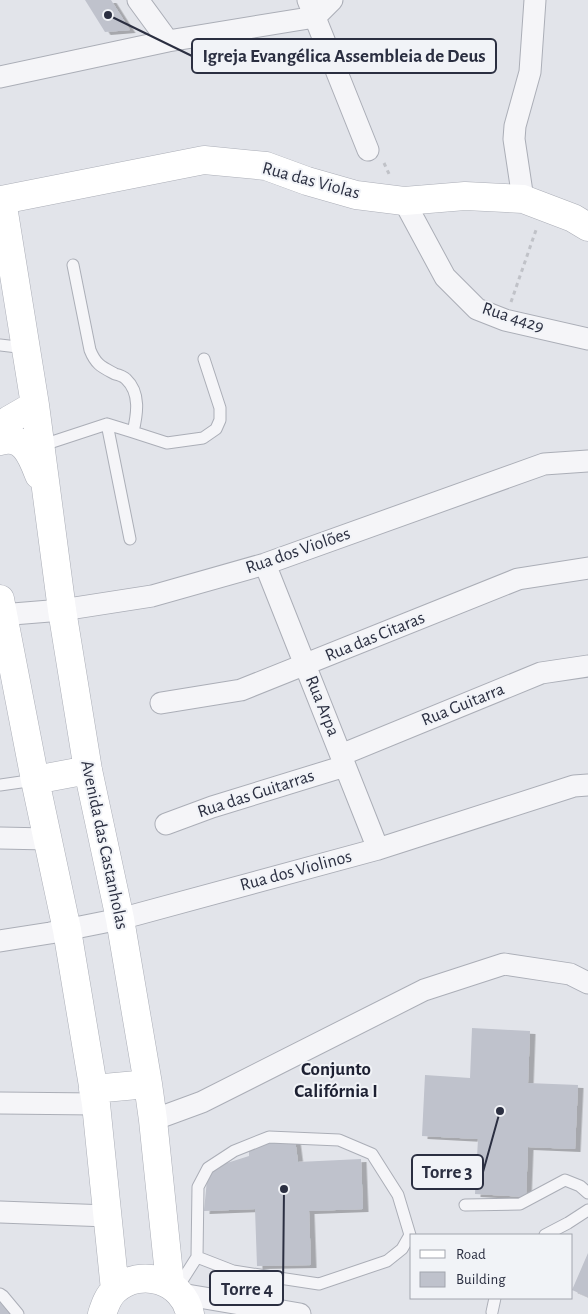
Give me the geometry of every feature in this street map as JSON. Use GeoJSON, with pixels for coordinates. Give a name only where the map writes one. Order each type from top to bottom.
{"type":"FeatureCollection","features":[{"type":"Feature","properties":{"kind":"street"},"geometry":{"type":"LineString","coordinates":[[138,0],[168,41]]}},
{"type":"Feature","properties":{"kind":"street"},"geometry":{"type":"LineString","coordinates":[[0,77],[311,8],[332,0]]}},
{"type":"Feature","properties":{"kind":"street"},"geometry":{"type":"LineString","coordinates":[[533,204],[514,139],[515,126],[530,72],[536,0]]}},
{"type":"Feature","properties":{"kind":"street"},"geometry":{"type":"LineString","coordinates":[[311,8],[368,150]]}},
{"type":"Feature","properties":{"kind":"street","name":"Rua das Violas"},"geometry":{"type":"LineString","coordinates":[[1,196],[204,160],[266,166],[307,181],[356,195],[404,201],[465,196],[533,204],[573,218],[588,227]]}},
{"type":"Feature","properties":{"kind":"street","name":"Avenida das Castanholas"},"geometry":{"type":"LineString","coordinates":[[1,196],[13,347],[35,405],[62,610],[88,770],[120,920],[148,1084],[179,1296]]}},
{"type":"Feature","properties":{"kind":"street","name":"Rua 4429"},"geometry":{"type":"LineString","coordinates":[[404,201],[445,277],[477,309],[505,320],[588,340]]}},
{"type":"Feature","properties":{"kind":"street"},"geometry":{"type":"LineString","coordinates":[[0,429],[9,420],[35,405]]}},
{"type":"Feature","properties":{"kind":"street"},"geometry":{"type":"LineString","coordinates":[[0,441],[11,440],[25,447],[47,494]]}},
{"type":"Feature","properties":{"kind":"street","name":"Rua dos Violões"},"geometry":{"type":"LineString","coordinates":[[1,610],[62,610],[152,596],[265,564],[544,464],[588,461]]}},
{"type":"Feature","properties":{"kind":"street","name":"Rua Arpa"},"geometry":{"type":"LineString","coordinates":[[265,564],[378,849]]}},
{"type":"Feature","properties":{"kind":"street","name":"Rua das Citaras"},"geometry":{"type":"LineString","coordinates":[[161,703],[241,690],[518,579],[588,568]]}},
{"type":"Feature","properties":{"kind":"street"},"geometry":{"type":"LineString","coordinates":[[1,610],[67,930],[94,1096],[115,1290]]}},
{"type":"Feature","properties":{"kind":"street","name":"Rua Guitarra"},"geometry":{"type":"LineString","coordinates":[[343,761],[540,673],[588,666]]}},
{"type":"Feature","properties":{"kind":"street","name":"Rua das Guitarras"},"geometry":{"type":"LineString","coordinates":[[166,824],[343,761]]}},
{"type":"Feature","properties":{"kind":"street"},"geometry":{"type":"LineString","coordinates":[[35,780],[88,770]]}},
{"type":"Feature","properties":{"kind":"street","name":"Rua dos Violinos"},"geometry":{"type":"LineString","coordinates":[[0,941],[120,920],[378,849],[574,786],[588,785]]}},
{"type":"Feature","properties":{"kind":"street"},"geometry":{"type":"LineString","coordinates":[[0,838],[48,839]]}},
{"type":"Feature","properties":{"kind":"street"},"geometry":{"type":"LineString","coordinates":[[153,1120],[202,1102],[424,990],[504,964],[570,974],[588,983]]}},
{"type":"Feature","properties":{"kind":"street"},"geometry":{"type":"LineString","coordinates":[[0,1103],[94,1096],[148,1084]]}},
{"type":"Feature","properties":{"kind":"street"},"geometry":{"type":"LineString","coordinates":[[0,1212],[108,1216]]}},
{"type":"Feature","properties":{"kind":"street"},"geometry":{"type":"LineString","coordinates":[[102,1314],[105,1303],[115,1290],[132,1280],[151,1278],[179,1296],[300,1314]]}},
{"type":"Feature","properties":{"kind":"lane"},"geometry":{"type":"LineString","coordinates":[[73,265],[90,350],[94,360],[100,367],[126,379],[133,390],[137,402],[137,417],[133,432]]}},
{"type":"Feature","properties":{"kind":"lane"},"geometry":{"type":"LineString","coordinates":[[40,446],[107,424],[167,443],[202,438],[216,429],[220,420],[220,408],[204,359]]}},
{"type":"Feature","properties":{"kind":"lane"},"geometry":{"type":"LineString","coordinates":[[107,424],[130,539]]}},
{"type":"Feature","properties":{"kind":"lane"},"geometry":{"type":"LineString","coordinates":[[0,785],[35,780]]}},
{"type":"Feature","properties":{"kind":"lane"},"geometry":{"type":"LineString","coordinates":[[179,1296],[197,1257],[198,1187],[208,1168],[234,1151],[269,1137],[339,1140],[372,1154],[398,1196],[410,1235],[402,1249],[387,1261],[319,1284],[233,1271],[197,1257]]}},
{"type":"Feature","properties":{"kind":"lane"},"geometry":{"type":"LineString","coordinates":[[465,1205],[520,1204],[565,1180],[580,1186],[588,1192]]}},
{"type":"Feature","properties":{"kind":"lane"},"geometry":{"type":"LineString","coordinates":[[548,1234],[588,1210]]}},
{"type":"Feature","properties":{"kind":"lane"},"geometry":{"type":"LineString","coordinates":[[0,1294],[18,1314]]}},
{"type":"Feature","properties":{"kind":"lane"},"geometry":{"type":"LineString","coordinates":[[492,1312],[495,1299]]}},
{"type":"Feature","properties":{"kind":"path"},"geometry":{"type":"LineString","coordinates":[[505,320],[533,204]]}},
{"type":"Feature","properties":{"kind":"building"},"geometry":{"type":"Polygon","coordinates":[[[85,0],[111,0],[130,30],[105,32],[85,0]]]}},
{"type":"Feature","properties":{"kind":"building"},"geometry":{"type":"Polygon","coordinates":[[[472,1028],[530,1031],[528,1083],[578,1085],[575,1149],[528,1147],[526,1197],[475,1194],[478,1139],[422,1136],[425,1075],[470,1078],[472,1028]]]}},
{"type":"Feature","properties":{"kind":"building"},"geometry":{"type":"Polygon","coordinates":[[[295,1139],[298,1162],[361,1159],[363,1209],[309,1211],[311,1265],[257,1266],[255,1209],[204,1211],[208,1169],[249,1156],[249,1145],[295,1139]]]}},
{"type":"Feature","properties":{"kind":"building"},"geometry":{"type":"Polygon","coordinates":[[[588,1253],[588,1297],[573,1290],[588,1253]]]}},
{"type":"Feature","properties":{"kind":"building"},"geometry":{"type":"Polygon","coordinates":[[[0,1300],[14,1314],[0,1314],[0,1300]]]}},
{"type":"Feature","properties":{"kind":"place","name":"Igreja Evangélica Assembleia de Deus"},"geometry":{"type":"Point","coordinates":[108,15]}},
{"type":"Feature","properties":{"kind":"place","name":"Torre 3"},"geometry":{"type":"Point","coordinates":[500,1111]}},
{"type":"Feature","properties":{"kind":"place","name":"Torre 4"},"geometry":{"type":"Point","coordinates":[284,1189]}},
{"type":"Feature","properties":{"kind":"district","name":"Conjunto Califórnia I"},"geometry":{"type":"Point","coordinates":[336,1080]}}]}
